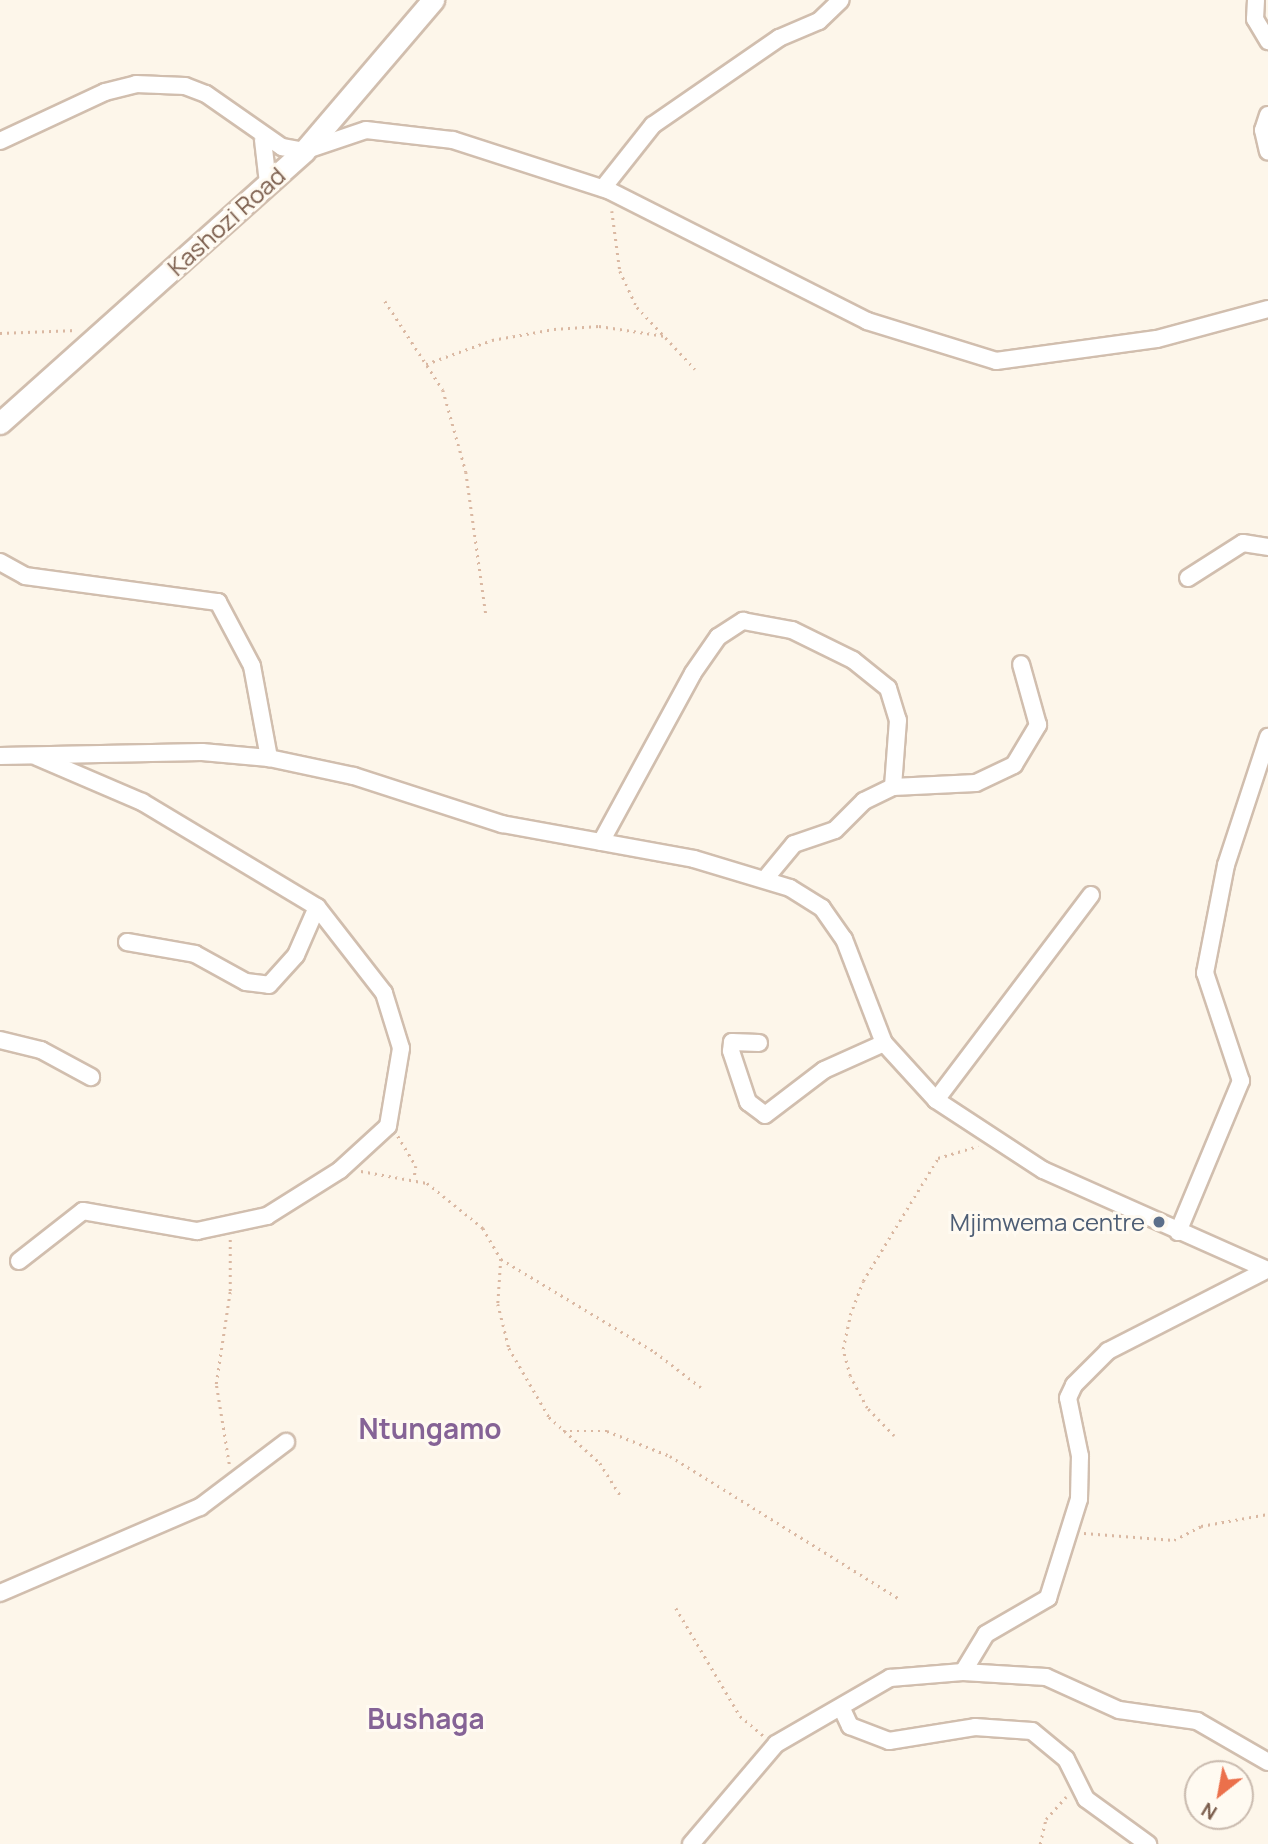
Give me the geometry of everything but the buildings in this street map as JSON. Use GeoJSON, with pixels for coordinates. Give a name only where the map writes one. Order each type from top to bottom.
{"type":"FeatureCollection","features":[{"type":"Feature","properties":{"kind":"main road","name":"Kashozi Road"},"geometry":{"type":"LineString","coordinates":[[0,423],[304,151],[433,0]]}},
{"type":"Feature","properties":{"kind":"street"},"geometry":{"type":"LineString","coordinates":[[606,189],[653,125],[779,38],[819,21],[841,0]]}},
{"type":"Feature","properties":{"kind":"street"},"geometry":{"type":"LineString","coordinates":[[1256,0],[1255,19],[1268,41]]}},
{"type":"Feature","properties":{"kind":"street"},"geometry":{"type":"LineString","coordinates":[[0,141],[105,92],[136,84],[185,86],[206,94],[263,139],[304,151],[366,130],[399,130],[453,140],[606,189],[844,310],[971,358],[996,361],[1102,350],[1268,309]]}},
{"type":"Feature","properties":{"kind":"street"},"geometry":{"type":"LineString","coordinates":[[1268,115],[1263,130],[1268,151]]}},
{"type":"Feature","properties":{"kind":"street"},"geometry":{"type":"LineString","coordinates":[[263,139],[268,183]]}},
{"type":"Feature","properties":{"kind":"street"},"geometry":{"type":"LineString","coordinates":[[1188,578],[1242,543],[1268,547]]}},
{"type":"Feature","properties":{"kind":"street"},"geometry":{"type":"LineString","coordinates":[[0,562],[24,576],[218,602],[252,666],[269,758]]}},
{"type":"Feature","properties":{"kind":"street"},"geometry":{"type":"LineString","coordinates":[[601,842],[692,673],[718,637],[743,621],[792,630],[853,660],[888,688],[898,720],[893,787]]}},
{"type":"Feature","properties":{"kind":"street"},"geometry":{"type":"LineString","coordinates":[[765,879],[794,844],[835,830],[864,801],[893,787],[976,783],[1014,765],[1038,725],[1021,664]]}},
{"type":"Feature","properties":{"kind":"street"},"geometry":{"type":"LineString","coordinates":[[1178,1232],[1241,1081],[1205,973],[1226,865],[1268,737]]}},
{"type":"Feature","properties":{"kind":"street"},"geometry":{"type":"LineString","coordinates":[[0,756],[202,752],[269,758],[354,776],[502,824],[601,842],[765,879],[822,908],[844,939],[884,1043],[936,1100],[995,1143],[1178,1232],[1267,1270]]}},
{"type":"Feature","properties":{"kind":"street"},"geometry":{"type":"LineString","coordinates":[[19,1261],[83,1211],[197,1231],[230,1228],[267,1216],[340,1170],[388,1126],[399,1079],[395,1019],[368,966],[317,907],[142,803],[31,755]]}},
{"type":"Feature","properties":{"kind":"street"},"geometry":{"type":"LineString","coordinates":[[936,1100],[1091,895]]}},
{"type":"Feature","properties":{"kind":"street"},"geometry":{"type":"LineString","coordinates":[[127,942],[195,954],[246,982],[270,985],[296,955],[317,907]]}},
{"type":"Feature","properties":{"kind":"street"},"geometry":{"type":"LineString","coordinates":[[0,1040],[41,1050],[91,1077]]}},
{"type":"Feature","properties":{"kind":"street"},"geometry":{"type":"LineString","coordinates":[[759,1043],[732,1042],[731,1051],[748,1102],[765,1115],[824,1070],[884,1043]]}},
{"type":"Feature","properties":{"kind":"street"},"geometry":{"type":"LineString","coordinates":[[963,1672],[985,1634],[1048,1598],[1070,1532],[1081,1475],[1068,1398],[1083,1372],[1117,1346],[1267,1270]]}},
{"type":"Feature","properties":{"kind":"street"},"geometry":{"type":"LineString","coordinates":[[0,1593],[229,1490],[286,1442]]}},
{"type":"Feature","properties":{"kind":"street"},"geometry":{"type":"LineString","coordinates":[[691,1844],[776,1744],[842,1709],[890,1678],[963,1672],[1046,1677],[1119,1710],[1197,1721],[1268,1762]]}},
{"type":"Feature","properties":{"kind":"street"},"geometry":{"type":"LineString","coordinates":[[842,1709],[850,1726],[889,1741],[975,1727],[1032,1731],[1066,1759],[1077,1789],[1148,1844]]}},
{"type":"Feature","properties":{"kind":"path"},"geometry":{"type":"LineString","coordinates":[[606,189],[621,271],[637,307],[695,369]]}},
{"type":"Feature","properties":{"kind":"path"},"geometry":{"type":"LineString","coordinates":[[385,301],[443,390],[466,472],[486,614]]}},
{"type":"Feature","properties":{"kind":"path"},"geometry":{"type":"LineString","coordinates":[[425,364],[492,340],[554,329],[599,326],[665,336]]}},
{"type":"Feature","properties":{"kind":"path"},"geometry":{"type":"LineString","coordinates":[[0,333],[108,327]]}},
{"type":"Feature","properties":{"kind":"path"},"geometry":{"type":"LineString","coordinates":[[388,1126],[411,1154],[414,1180]]}},
{"type":"Feature","properties":{"kind":"path"},"geometry":{"type":"LineString","coordinates":[[894,1436],[867,1408],[850,1377],[843,1349],[850,1315],[863,1281],[938,1158],[995,1143]]}},
{"type":"Feature","properties":{"kind":"path"},"geometry":{"type":"LineString","coordinates":[[340,1170],[388,1171],[414,1180],[473,1217],[501,1259],[655,1352],[702,1389]]}},
{"type":"Feature","properties":{"kind":"path"},"geometry":{"type":"LineString","coordinates":[[229,1490],[216,1384],[230,1291],[230,1228]]}},
{"type":"Feature","properties":{"kind":"path"},"geometry":{"type":"LineString","coordinates":[[501,1259],[498,1304],[509,1348],[563,1431],[600,1463],[622,1498]]}},
{"type":"Feature","properties":{"kind":"path"},"geometry":{"type":"LineString","coordinates":[[563,1431],[607,1431],[670,1455],[898,1598]]}},
{"type":"Feature","properties":{"kind":"path"},"geometry":{"type":"LineString","coordinates":[[1070,1532],[1174,1540],[1201,1526],[1268,1514]]}},
{"type":"Feature","properties":{"kind":"path"},"geometry":{"type":"LineString","coordinates":[[676,1608],[740,1716],[776,1744]]}},
{"type":"Feature","properties":{"kind":"path"},"geometry":{"type":"LineString","coordinates":[[1040,1844],[1055,1804],[1077,1789]]}},
{"type":"Feature","properties":{"kind":"place","name":"Mjimwema centre"},"geometry":{"type":"Point","coordinates":[1159,1222]}},
{"type":"Feature","properties":{"kind":"district","name":"Ntungamo"},"geometry":{"type":"Point","coordinates":[430,1428]}},
{"type":"Feature","properties":{"kind":"district","name":"Bushaga"},"geometry":{"type":"Point","coordinates":[426,1718]}}]}
